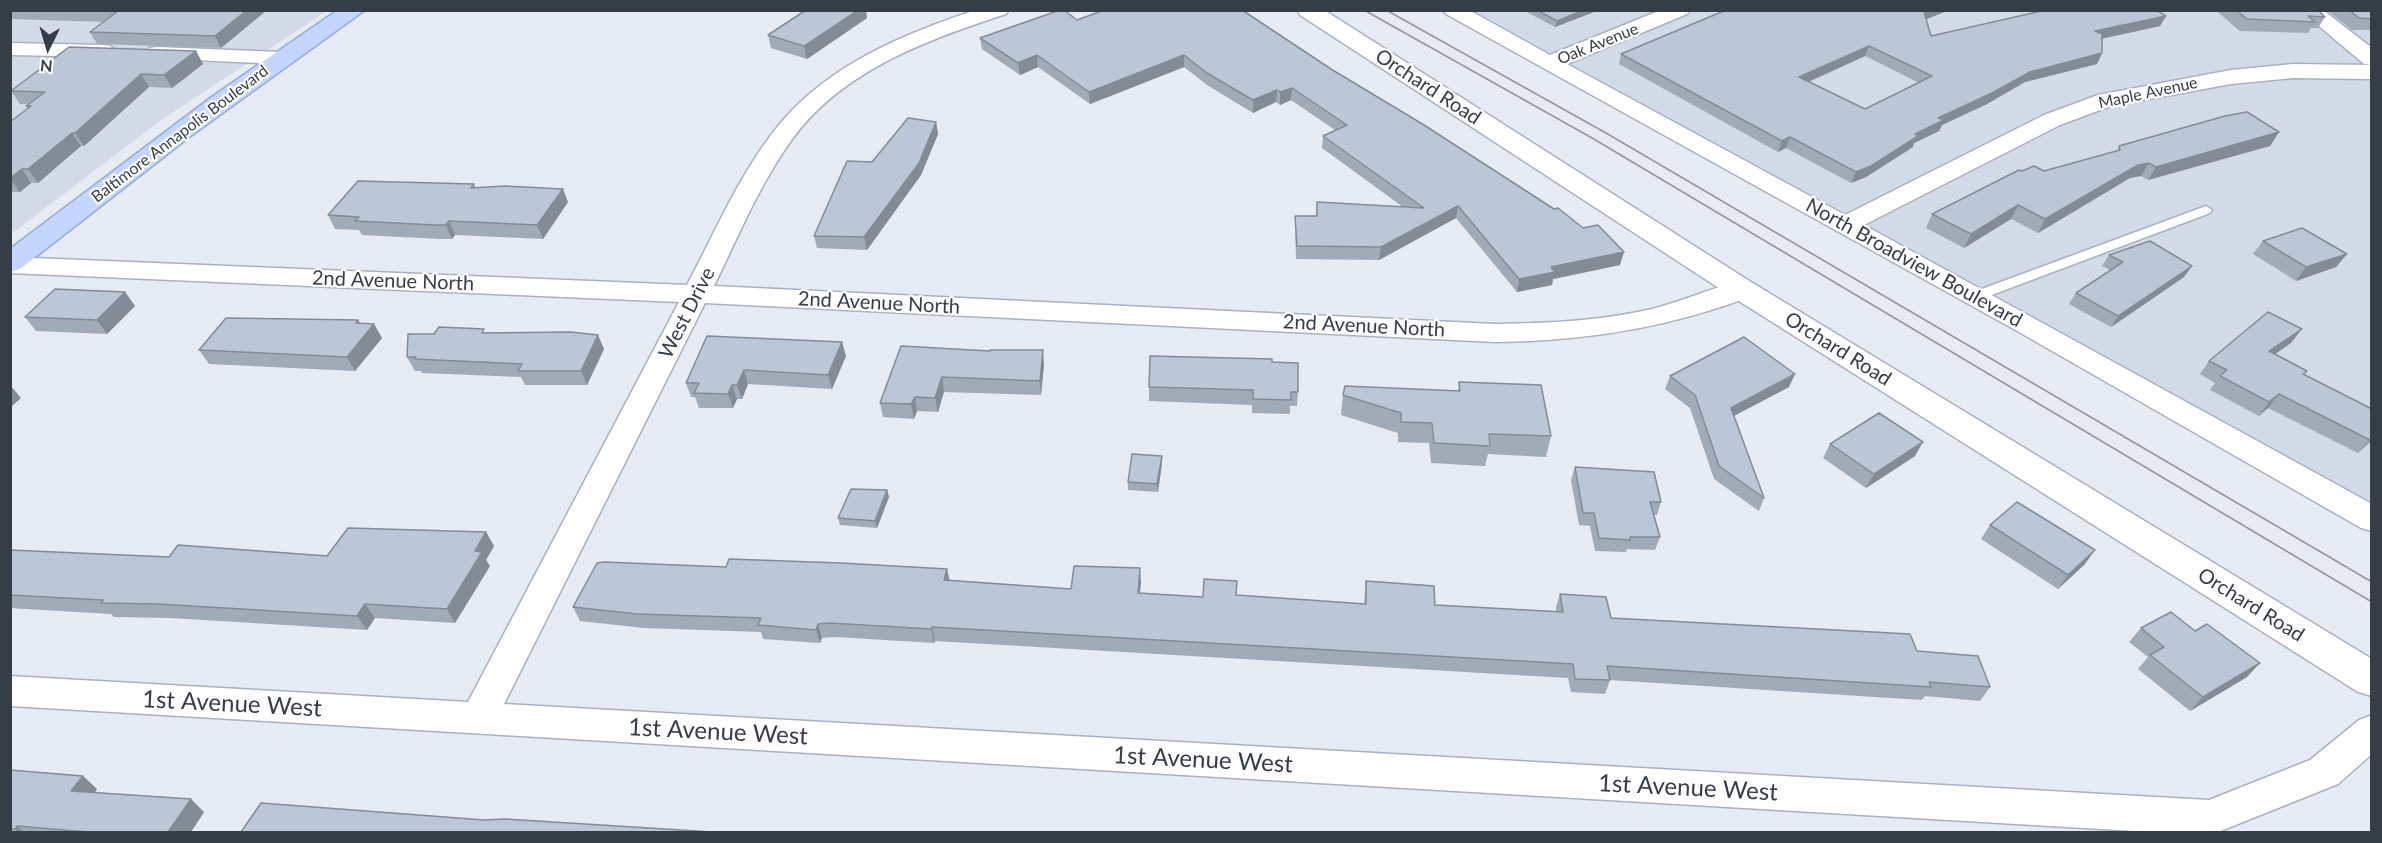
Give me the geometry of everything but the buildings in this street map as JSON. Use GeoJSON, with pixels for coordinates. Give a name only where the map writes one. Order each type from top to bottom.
{"type":"FeatureCollection","features":[{"type":"Feature","properties":{"kind":"main road","name":"Baltimore Annapolis Boulevard"},"geometry":{"type":"LineString","coordinates":[[10,264],[151,154],[281,58],[354,10]]}},
{"type":"Feature","properties":{"kind":"street","name":"West Drive"},"geometry":{"type":"LineString","coordinates":[[477,718],[759,172],[786,131],[838,82],[895,47],[941,28],[999,10]]}},
{"type":"Feature","properties":{"kind":"street","name":"Orchard Road"},"geometry":{"type":"LineString","coordinates":[[1308,10],[1741,289],[2372,680]]}},
{"type":"Feature","properties":{"kind":"street","name":"North Broadview Boulevard"},"geometry":{"type":"LineString","coordinates":[[1453,10],[2175,406],[2372,519]]}},
{"type":"Feature","properties":{"kind":"street","name":"Oak Avenue"},"geometry":{"type":"LineString","coordinates":[[1549,63],[1680,10]]}},
{"type":"Feature","properties":{"kind":"street"},"geometry":{"type":"LineString","coordinates":[[2310,10],[2372,59]]}},
{"type":"Feature","properties":{"kind":"street"},"geometry":{"type":"LineString","coordinates":[[10,49],[281,58]]}},
{"type":"Feature","properties":{"kind":"street","name":"Maple Avenue"},"geometry":{"type":"LineString","coordinates":[[1844,225],[2052,120],[2106,100],[2231,77],[2293,70],[2372,72]]}},
{"type":"Feature","properties":{"kind":"street","name":"2nd Avenue North"},"geometry":{"type":"LineString","coordinates":[[10,264],[697,294],[1495,333],[1537,333],[1604,328],[1654,318],[1700,305],[1741,289]]}},
{"type":"Feature","properties":{"kind":"street","name":"1st Avenue West"},"geometry":{"type":"LineString","coordinates":[[10,691],[2209,818],[2324,772],[2372,731]]}},
{"type":"Feature","properties":{"kind":"lane"},"geometry":{"type":"LineString","coordinates":[[1976,296],[2206,210]]}},
{"type":"Feature","properties":{"kind":"shaded area"},"geometry":{"type":"Polygon","coordinates":[[[11,11],[327,11],[164,118],[11,234],[11,11]]]}},
{"type":"Feature","properties":{"kind":"shaded area"},"geometry":{"type":"Polygon","coordinates":[[[1473,11],[2371,11],[2371,504],[1473,11]]]}},
{"type":"Feature","properties":{"kind":"tram line"},"geometry":{"type":"LineString","coordinates":[[1364,10],[1592,138],[2372,602]]}},
{"type":"Feature","properties":{"kind":"tram line"},"geometry":{"type":"LineString","coordinates":[[1386,10],[1606,133],[2372,582]]}}]}
